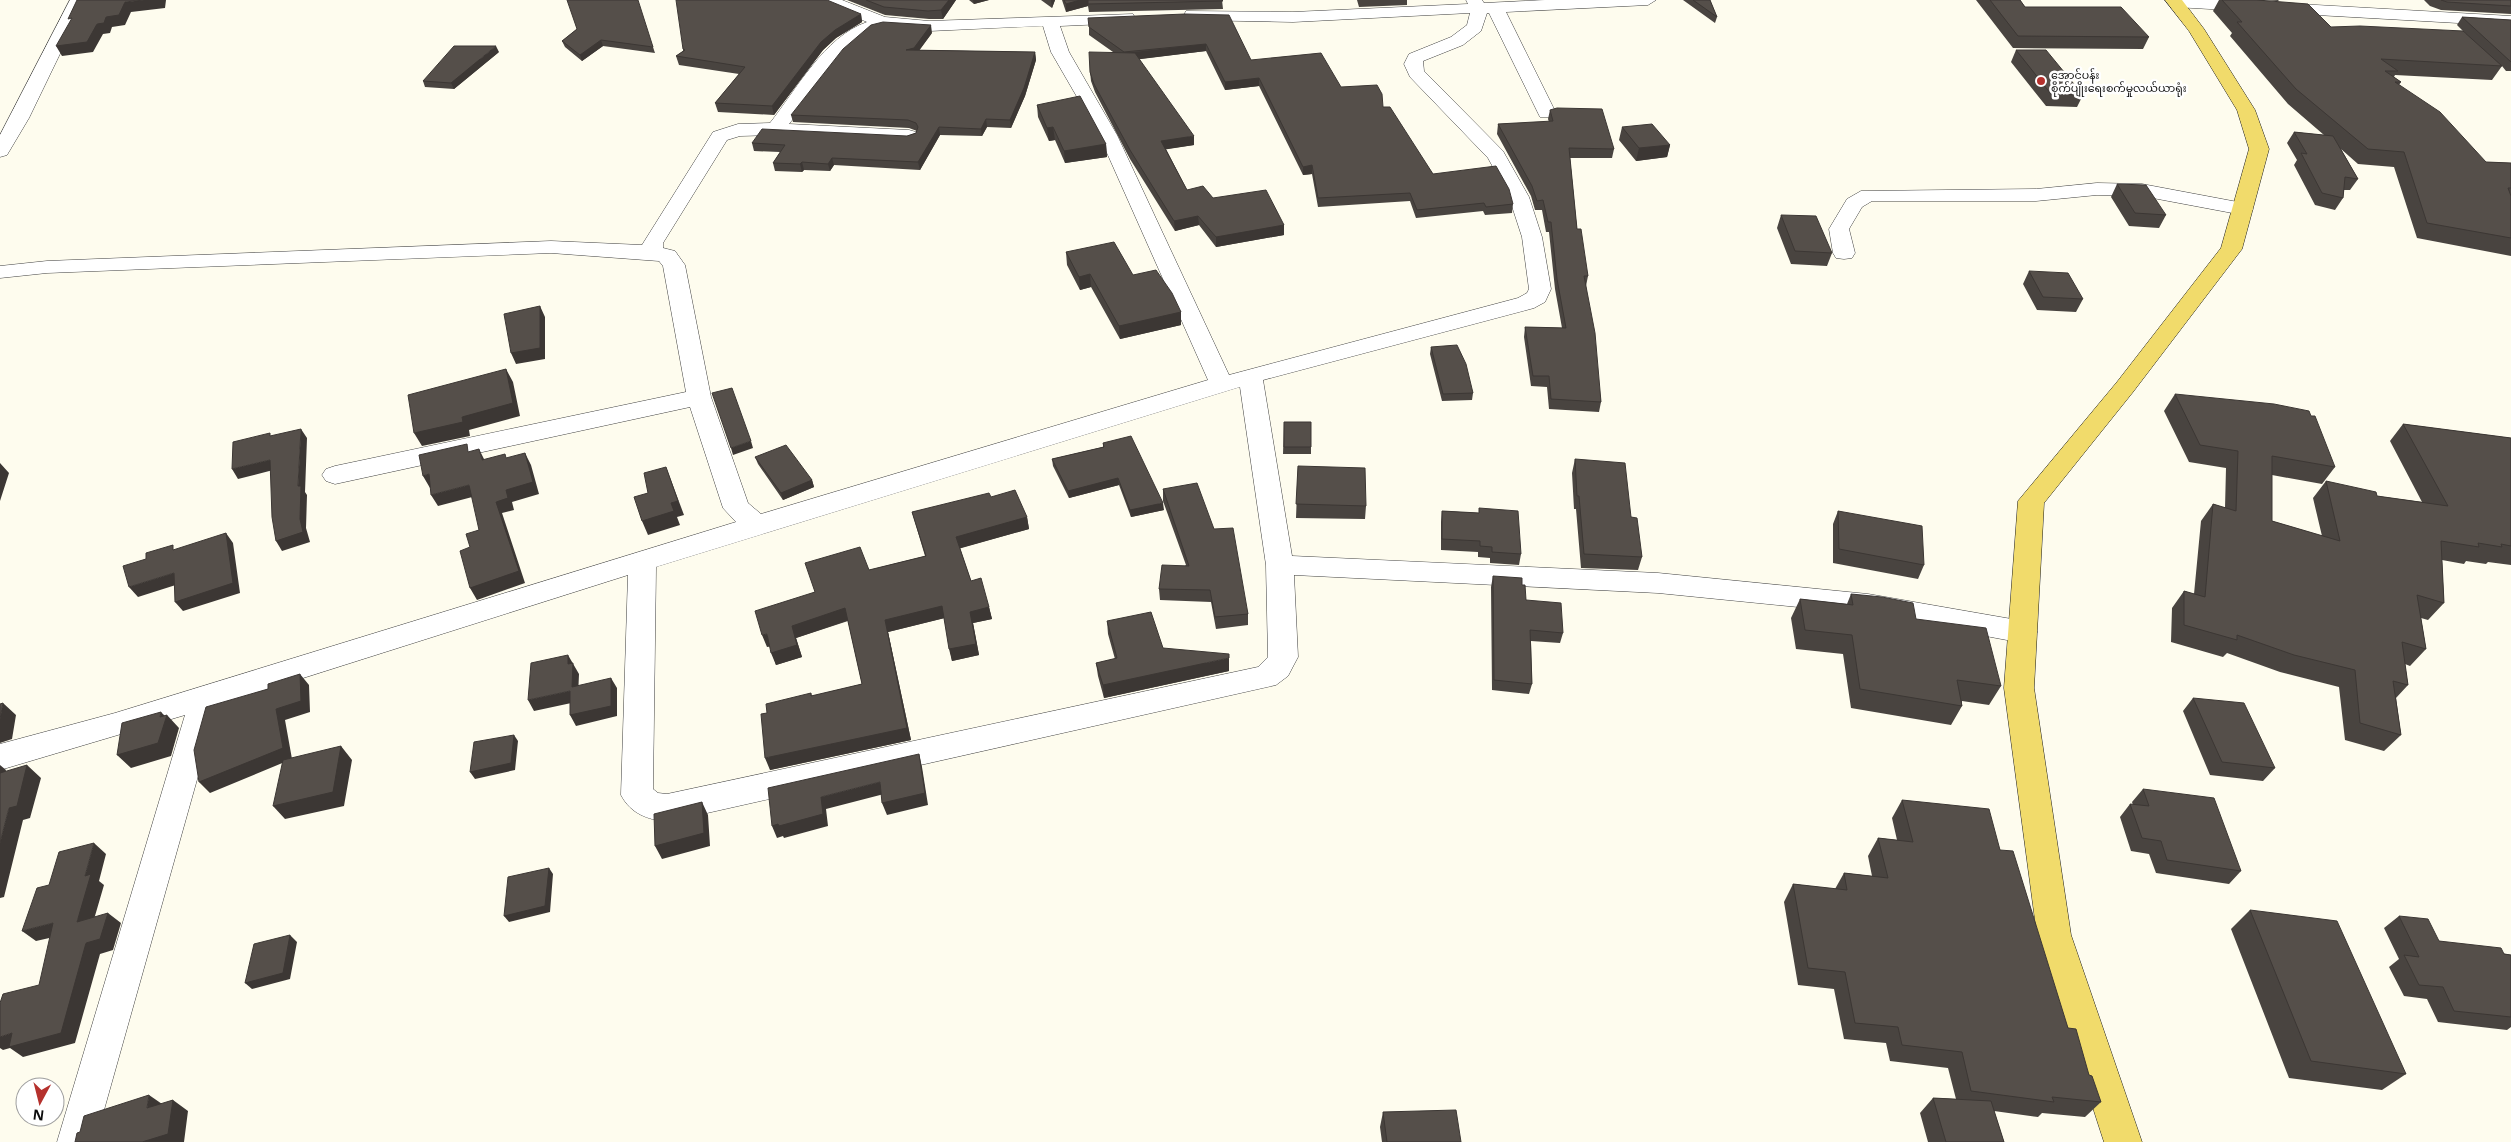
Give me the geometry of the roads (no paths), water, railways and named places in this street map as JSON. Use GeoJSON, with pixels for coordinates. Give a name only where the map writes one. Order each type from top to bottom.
{"type":"FeatureCollection","features":[{"type":"Feature","properties":{"kind":"main road"},"geometry":{"type":"LineString","coordinates":[[2123,1142],[2054,935],[2019,688],[2031,501],[2125,387],[2231,249],[2244,209],[2259,149],[2246,110],[2196,29],[2174,1]]}},
{"type":"Feature","properties":{"kind":"street"},"geometry":{"type":"LineString","coordinates":[[0,151],[20,118],[78,0]]}},
{"type":"Feature","properties":{"kind":"street"},"geometry":{"type":"LineString","coordinates":[[828,0],[882,22],[928,26],[1146,17]]}},
{"type":"Feature","properties":{"kind":"street"},"geometry":{"type":"LineString","coordinates":[[1175,15],[1293,17],[1483,6],[1648,0]]}},
{"type":"Feature","properties":{"kind":"street"},"geometry":{"type":"LineString","coordinates":[[2417,0],[2456,34]]}},
{"type":"Feature","properties":{"kind":"street"},"geometry":{"type":"LineString","coordinates":[[2174,1],[2511,21]]}},
{"type":"Feature","properties":{"kind":"street"},"geometry":{"type":"LineString","coordinates":[[1483,6],[1547,113]]}},
{"type":"Feature","properties":{"kind":"street"},"geometry":{"type":"LineString","coordinates":[[0,757],[206,697],[757,525],[1222,384],[1251,378],[1526,303],[1537,297],[1540,289],[1532,237],[1519,197],[1496,154],[1416,73],[1413,64],[1415,58],[1457,41],[1475,27],[1483,6]]}},
{"type":"Feature","properties":{"kind":"street"},"geometry":{"type":"LineString","coordinates":[[1050,21],[1060,52],[1108,135],[1222,384]]}},
{"type":"Feature","properties":{"kind":"street"},"geometry":{"type":"LineString","coordinates":[[776,129],[831,57],[863,28],[882,22]]}},
{"type":"Feature","properties":{"kind":"street"},"geometry":{"type":"LineString","coordinates":[[653,252],[652,243],[720,136],[738,130],[776,129],[908,136]]}},
{"type":"Feature","properties":{"kind":"street"},"geometry":{"type":"LineString","coordinates":[[1844,253],[1839,229],[1854,203],[1868,195],[2036,195],[2097,189],[2142,190],[2244,209]]}},
{"type":"Feature","properties":{"kind":"street"},"geometry":{"type":"LineString","coordinates":[[0,272],[47,267],[551,247],[653,252],[667,256],[674,265],[699,397],[736,508],[757,525]]}},
{"type":"Feature","properties":{"kind":"street"},"geometry":{"type":"LineString","coordinates":[[642,561],[637,794],[651,806],[667,808],[1266,677],[1278,668],[1283,657],[1280,565],[1251,378]]}},
{"type":"Feature","properties":{"kind":"street"},"geometry":{"type":"LineString","coordinates":[[335,475],[699,397]]}},
{"type":"Feature","properties":{"kind":"street"},"geometry":{"type":"LineString","coordinates":[[1280,565],[1658,583],[1868,604],[2022,632]]}},
{"type":"Feature","properties":{"kind":"street"},"geometry":{"type":"LineString","coordinates":[[76,1142],[206,697]]}},
{"type":"Feature","properties":{"kind":"place","name":"အောင်ပန်း စိုက်ပျိုးရေးစက်မှုလယ်ယာရုံး"},"geometry":{"type":"Point","coordinates":[2041,81]}}]}
